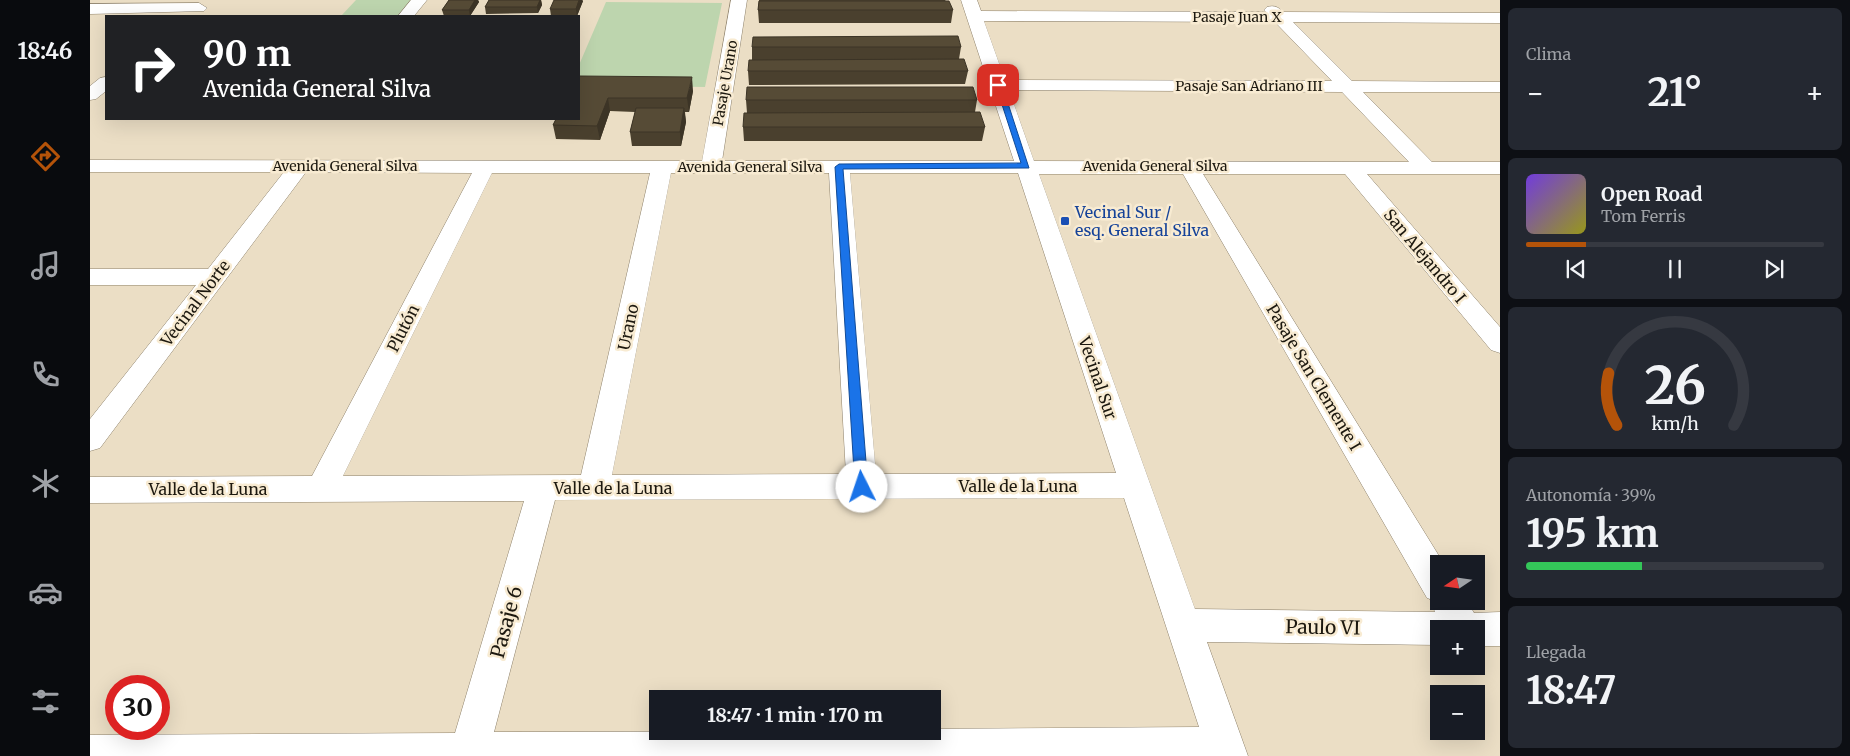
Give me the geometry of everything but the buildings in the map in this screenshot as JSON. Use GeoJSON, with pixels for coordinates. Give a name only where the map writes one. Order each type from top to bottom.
{"type":"FeatureCollection","features":[{"type":"Feature","properties":{"kind":"street"},"geometry":{"type":"LineString","coordinates":[[407,15],[419,0]]}},
{"type":"Feature","properties":{"kind":"street","name":"Pasaje Urano"},"geometry":{"type":"LineString","coordinates":[[711,167],[739,0]]}},
{"type":"Feature","properties":{"kind":"street"},"geometry":{"type":"LineString","coordinates":[[1262,0],[1427,168]]}},
{"type":"Feature","properties":{"kind":"street"},"geometry":{"type":"LineString","coordinates":[[90,9],[200,8]]}},
{"type":"Feature","properties":{"kind":"street","name":"Pasaje Juan X"},"geometry":{"type":"LineString","coordinates":[[972,8],[1279,17],[1500,18]]}},
{"type":"Feature","properties":{"kind":"street","name":"Vecinal Sur"},"geometry":{"type":"LineString","coordinates":[[972,8],[1226,752]]}},
{"type":"Feature","properties":{"kind":"street"},"geometry":{"type":"LineString","coordinates":[[90,73],[105,73]]}},
{"type":"Feature","properties":{"kind":"street"},"geometry":{"type":"LineString","coordinates":[[90,95],[105,83]]}},
{"type":"Feature","properties":{"kind":"street","name":"Pasaje San Adriano III"},"geometry":{"type":"LineString","coordinates":[[998,85],[1500,87]]}},
{"type":"Feature","properties":{"kind":"street","name":"Vecinal Norte"},"geometry":{"type":"LineString","coordinates":[[92,435],[301,165]]}},
{"type":"Feature","properties":{"kind":"street","name":"Avenida General Silva"},"geometry":{"type":"LineString","coordinates":[[90,166],[1188,166],[1500,168]]}},
{"type":"Feature","properties":{"kind":"street","name":"Pasaje San Clemente I"},"geometry":{"type":"LineString","coordinates":[[1188,166],[1430,572]]}},
{"type":"Feature","properties":{"kind":"street","name":"Plutón"},"geometry":{"type":"LineString","coordinates":[[321,489],[485,167]]}},
{"type":"Feature","properties":{"kind":"street","name":"Urano"},"geometry":{"type":"LineString","coordinates":[[594,488],[662,167]]}},
{"type":"Feature","properties":{"kind":"street"},"geometry":{"type":"LineString","coordinates":[[839,167],[862,487]]}},
{"type":"Feature","properties":{"kind":"street","name":"San Alejandro I"},"geometry":{"type":"LineString","coordinates":[[1350,167],[1500,344]]}},
{"type":"Feature","properties":{"kind":"street"},"geometry":{"type":"LineString","coordinates":[[90,277],[215,277]]}},
{"type":"Feature","properties":{"kind":"street","name":"Valle de la Luna"},"geometry":{"type":"LineString","coordinates":[[90,490],[1135,485]]}},
{"type":"Feature","properties":{"kind":"street","name":"Pasaje 6"},"geometry":{"type":"LineString","coordinates":[[469,754],[543,488]]}},
{"type":"Feature","properties":{"kind":"street","name":"Paulo VI"},"geometry":{"type":"LineString","coordinates":[[1183,625],[1430,629]]}},
{"type":"Feature","properties":{"kind":"street"},"geometry":{"type":"LineString","coordinates":[[1485,629],[1500,629]]}},
{"type":"Feature","properties":{"kind":"street"},"geometry":{"type":"LineString","coordinates":[[90,755],[1226,752]]}},
{"type":"Feature","properties":{"kind":"green space"},"geometry":{"type":"Polygon","coordinates":[[[356,0],[411,0],[399,15],[342,15],[356,0]]]}},
{"type":"Feature","properties":{"kind":"green space"},"geometry":{"type":"Polygon","coordinates":[[[606,2],[722,3],[705,87],[580,85],[580,63],[606,2]]]}},
{"type":"Feature","properties":{"kind":"place","name":"Vecinal Sur / esq. General Silva"},"geometry":{"type":"Point","coordinates":[1065,221]}},
{"type":"Feature","properties":{"kind":"route"},"geometry":{"type":"LineString","coordinates":[[862,487],[839,167],[1026,166],[998,85]]}}]}
